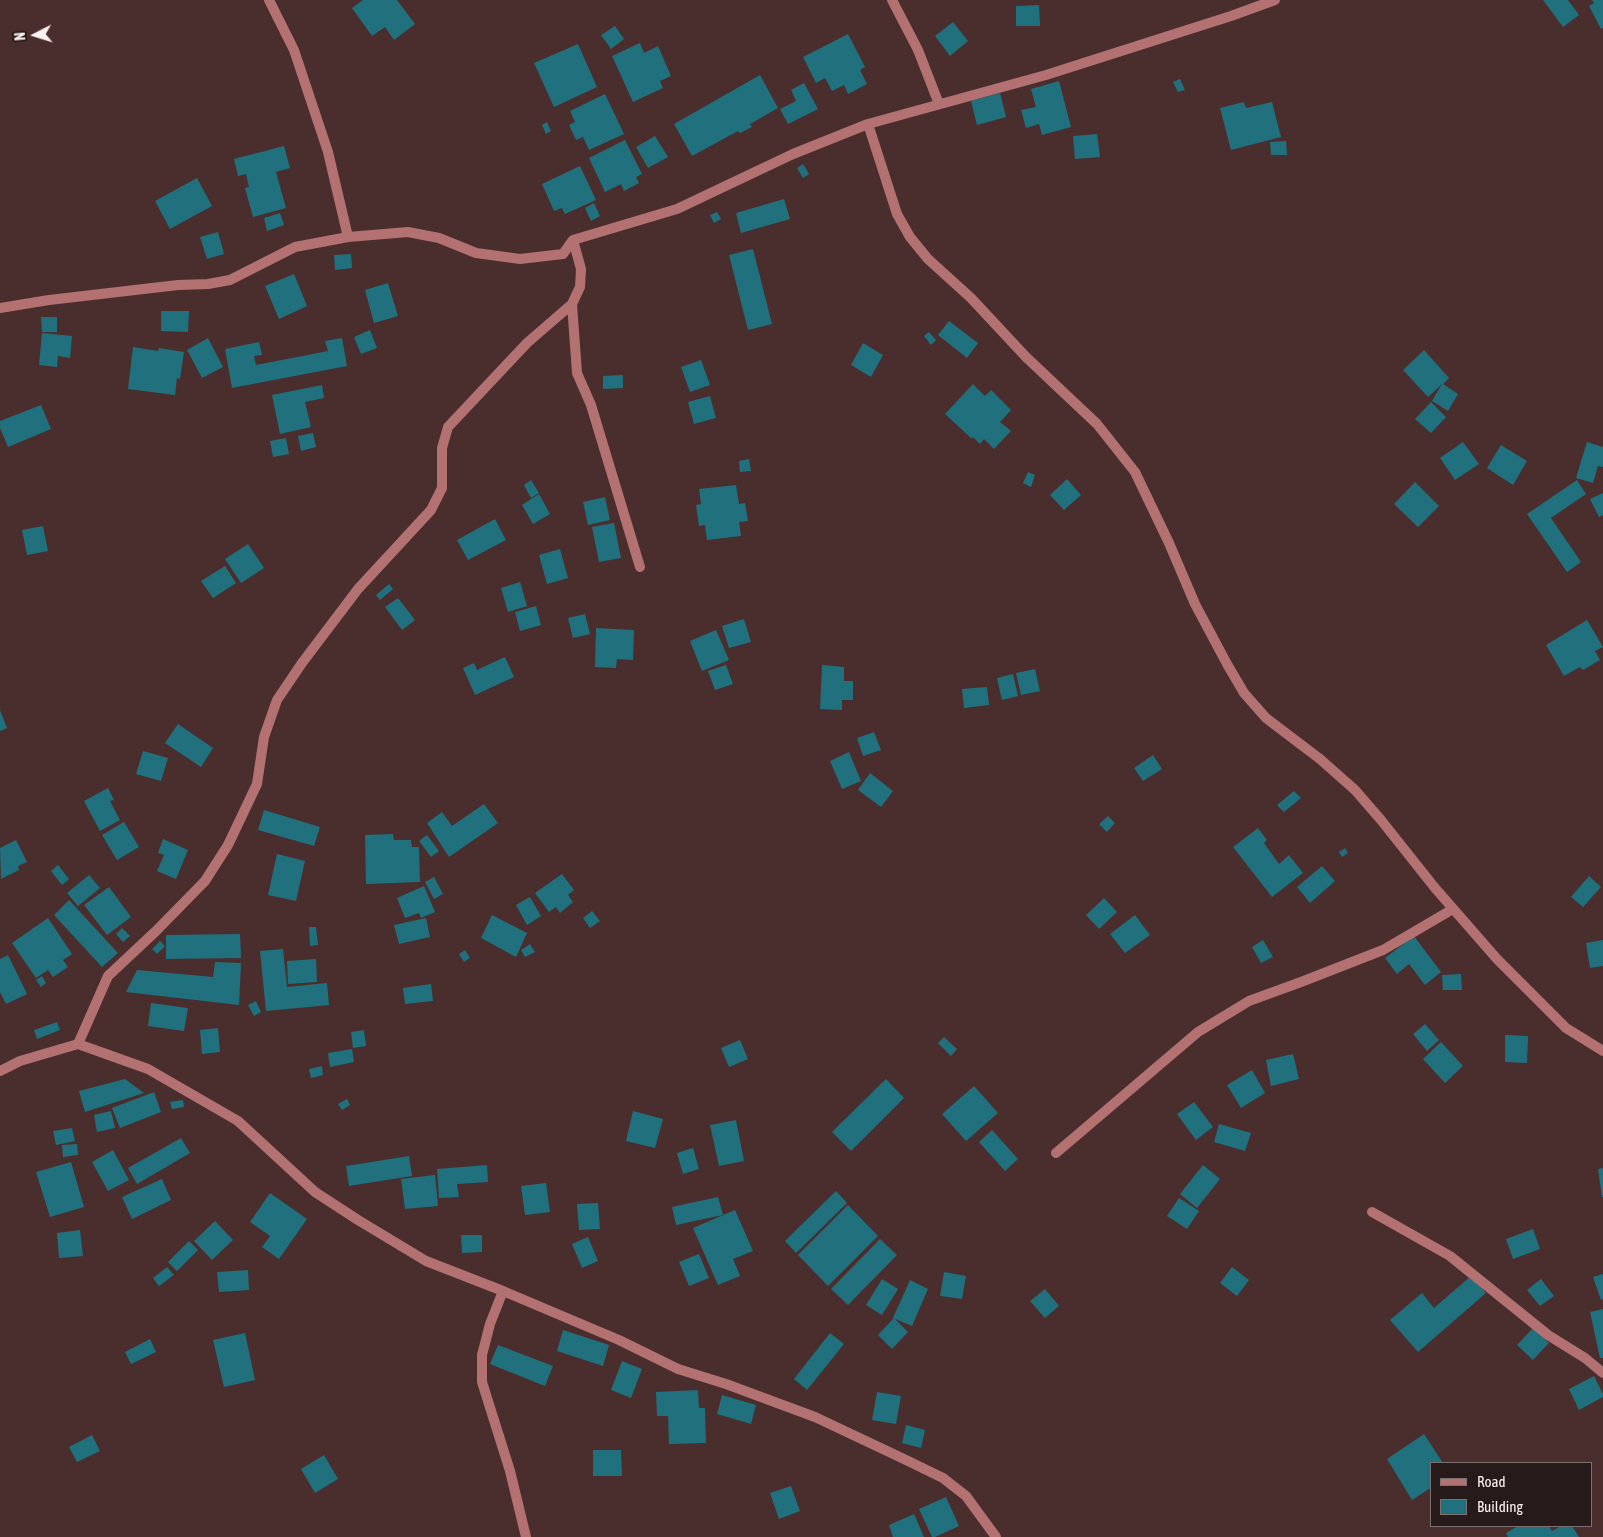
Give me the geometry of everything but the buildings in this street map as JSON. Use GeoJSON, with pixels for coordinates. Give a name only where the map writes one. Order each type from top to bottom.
{"type":"FeatureCollection","features":[{"type":"Feature","properties":{"kind":"street"},"geometry":{"type":"LineString","coordinates":[[268,0],[294,50],[328,152],[348,237]]}},
{"type":"Feature","properties":{"kind":"street"},"geometry":{"type":"LineString","coordinates":[[892,0],[918,50],[940,104]]}},
{"type":"Feature","properties":{"kind":"street"},"geometry":{"type":"LineString","coordinates":[[0,308],[49,300],[178,285],[208,284],[230,280],[295,247],[348,237],[408,232],[439,238],[476,253],[520,260],[563,254],[573,240],[677,209],[792,154],[868,124],[1046,75],[1231,16],[1275,0]]}},
{"type":"Feature","properties":{"kind":"street"},"geometry":{"type":"LineString","coordinates":[[868,124],[897,214],[910,237],[928,259],[971,298],[1026,357],[1097,424],[1135,472],[1169,543],[1195,604],[1244,694],[1266,718],[1320,758],[1355,790],[1497,959],[1566,1028],[1603,1051]]}},
{"type":"Feature","properties":{"kind":"street"},"geometry":{"type":"LineString","coordinates":[[78,1044],[108,976],[205,881],[228,845],[256,784],[261,764],[264,737],[277,700],[302,662],[358,589],[431,510],[442,488],[442,448],[448,427],[527,343],[572,304],[580,287],[581,269],[573,240]]}},
{"type":"Feature","properties":{"kind":"street"},"geometry":{"type":"LineString","coordinates":[[572,304],[577,373],[591,405],[640,568]]}},
{"type":"Feature","properties":{"kind":"street"},"geometry":{"type":"LineString","coordinates":[[1056,1153],[1206,1026],[1249,1000],[1383,950],[1454,909]]}},
{"type":"Feature","properties":{"kind":"street"},"geometry":{"type":"LineString","coordinates":[[0,1071],[20,1061],[78,1044],[148,1068],[238,1121],[315,1192],[426,1261],[619,1340],[678,1369],[726,1384],[815,1418],[936,1474],[966,1496],[996,1537]]}},
{"type":"Feature","properties":{"kind":"street"},"geometry":{"type":"LineString","coordinates":[[1372,1212],[1450,1256],[1548,1334],[1585,1358],[1603,1373]]}},
{"type":"Feature","properties":{"kind":"street"},"geometry":{"type":"LineString","coordinates":[[503,1291],[490,1324],[482,1355],[482,1382],[510,1471],[526,1537]]}}]}
